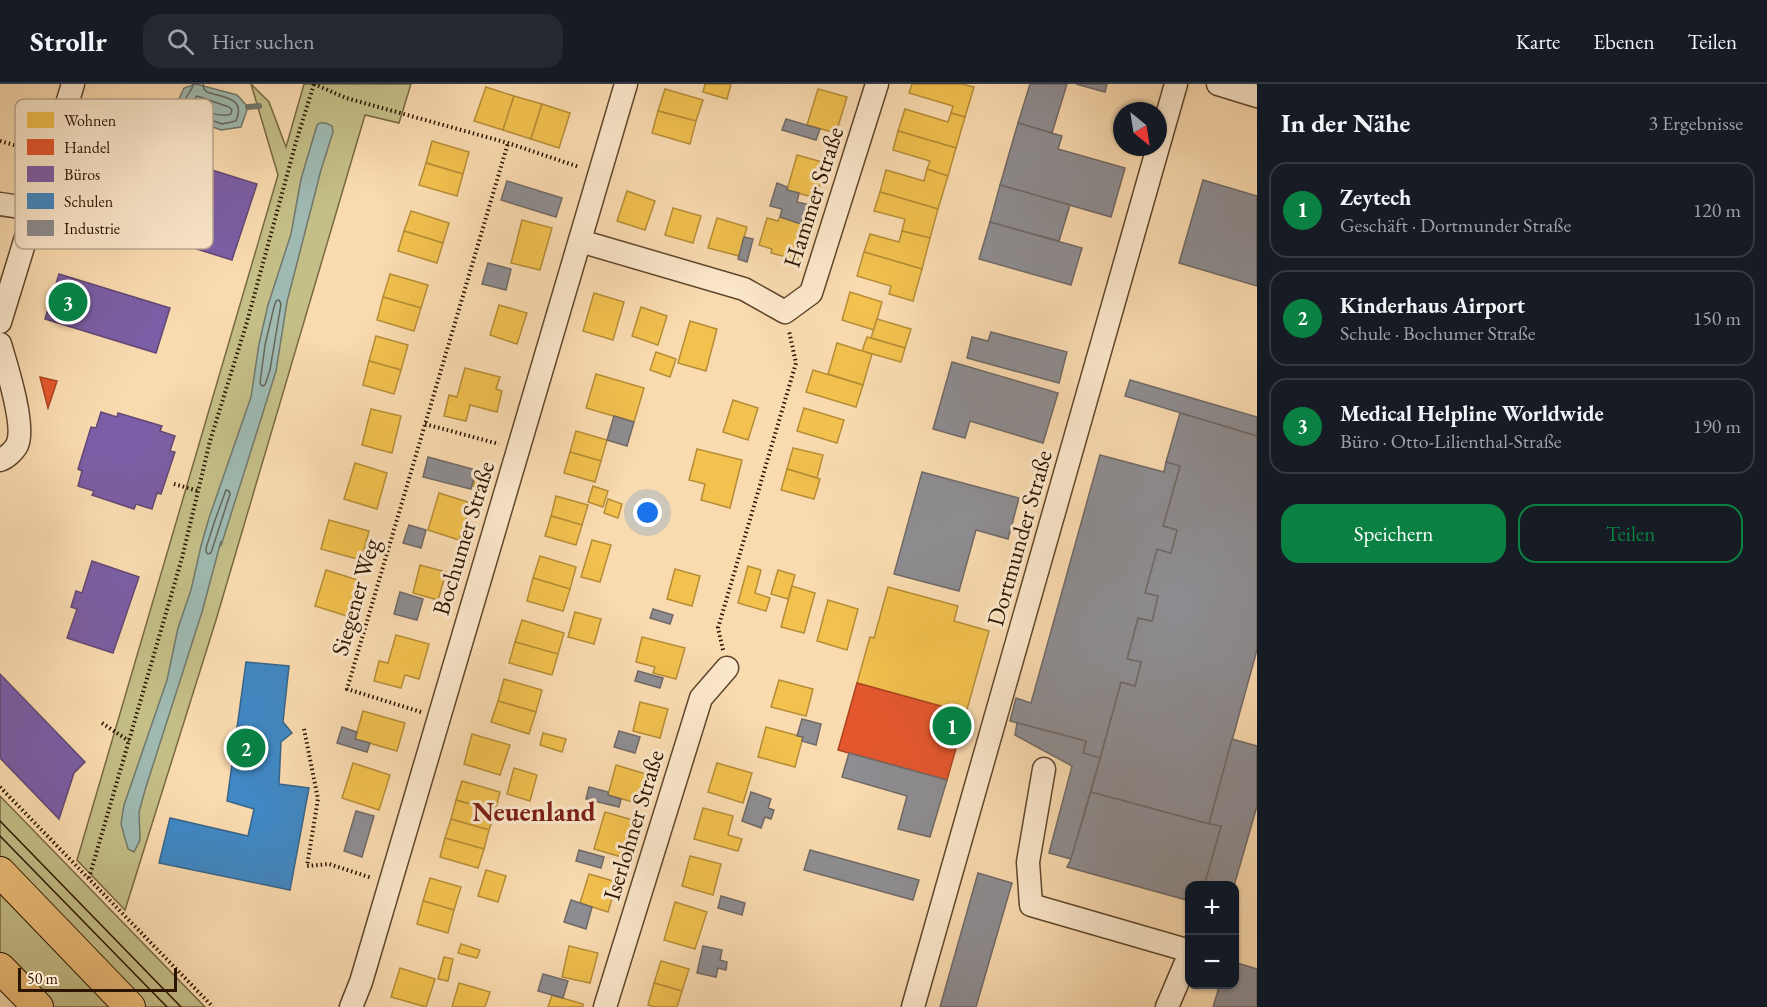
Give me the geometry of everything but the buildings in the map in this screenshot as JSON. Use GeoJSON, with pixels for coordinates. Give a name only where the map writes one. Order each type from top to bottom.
{"type":"FeatureCollection","features":[{"type":"Feature","properties":{"kind":"main road"},"geometry":{"type":"LineString","coordinates":[[0,872],[130,1006]]}},
{"type":"Feature","properties":{"kind":"main road"},"geometry":{"type":"LineString","coordinates":[[0,968],[38,1007]]}},
{"type":"Feature","properties":{"kind":"main road"},"geometry":{"type":"LineString","coordinates":[[95,1007],[112,1001],[130,1006]]}},
{"type":"Feature","properties":{"kind":"street"},"geometry":{"type":"LineString","coordinates":[[68,99],[73,84]]}},
{"type":"Feature","properties":{"kind":"street","name":"Bochumer Straße"},"geometry":{"type":"LineString","coordinates":[[351,1007],[390,884],[626,84]]}},
{"type":"Feature","properties":{"kind":"street","name":"Hammer Straße"},"geometry":{"type":"LineString","coordinates":[[785,312],[811,293],[877,84]]}},
{"type":"Feature","properties":{"kind":"street","name":"Dortmunder Straße"},"geometry":{"type":"LineString","coordinates":[[913,1007],[1176,84]]}},
{"type":"Feature","properties":{"kind":"street"},"geometry":{"type":"LineString","coordinates":[[1218,84],[1257,96]]}},
{"type":"Feature","properties":{"kind":"street"},"geometry":{"type":"LineString","coordinates":[[0,204],[15,206]]}},
{"type":"Feature","properties":{"kind":"street"},"geometry":{"type":"LineString","coordinates":[[580,241],[744,289],[785,312]]}},
{"type":"Feature","properties":{"kind":"street"},"geometry":{"type":"LineString","coordinates":[[0,322],[21,249]]}},
{"type":"Feature","properties":{"kind":"street"},"geometry":{"type":"LineString","coordinates":[[0,344],[20,427],[18,444],[5,458],[0,460]]}},
{"type":"Feature","properties":{"kind":"street","name":"Iserlohner Straße"},"geometry":{"type":"LineString","coordinates":[[605,1007],[701,698],[727,668]]}},
{"type":"Feature","properties":{"kind":"street"},"geometry":{"type":"LineString","coordinates":[[1044,769],[1028,862],[1032,905],[1185,951]]}},
{"type":"Feature","properties":{"kind":"street"},"geometry":{"type":"LineString","coordinates":[[1167,1007],[1185,964]]}},
{"type":"Feature","properties":{"kind":"path"},"geometry":{"type":"LineString","coordinates":[[89,878],[182,558],[210,441],[247,322],[314,84],[345,98],[508,143],[598,174]]}},
{"type":"Feature","properties":{"kind":"path"},"geometry":{"type":"LineString","coordinates":[[0,141],[15,145]]}},
{"type":"Feature","properties":{"kind":"path","name":"Siegener Weg"},"geometry":{"type":"LineString","coordinates":[[438,717],[346,689],[508,143]]}},
{"type":"Feature","properties":{"kind":"path"},"geometry":{"type":"LineString","coordinates":[[727,668],[718,628],[796,363],[785,312]]}},
{"type":"Feature","properties":{"kind":"path"},"geometry":{"type":"LineString","coordinates":[[425,424],[518,450]]}},
{"type":"Feature","properties":{"kind":"path"},"geometry":{"type":"LineString","coordinates":[[174,484],[198,491]]}},
{"type":"Feature","properties":{"kind":"path"},"geometry":{"type":"LineString","coordinates":[[102,723],[129,741]]}},
{"type":"Feature","properties":{"kind":"path"},"geometry":{"type":"LineString","coordinates":[[304,729],[318,799],[307,866],[328,864],[390,884]]}},
{"type":"Feature","properties":{"kind":"path"},"geometry":{"type":"LineString","coordinates":[[0,787],[213,1007]]}},
{"type":"Feature","properties":{"kind":"shaded area"},"geometry":{"type":"Polygon","coordinates":[[[251,84],[269,102],[286,147],[304,84],[411,84],[399,123],[365,115],[216,620],[125,910],[77,860],[278,175],[251,84]]]}},
{"type":"Feature","properties":{"kind":"shaded area"},"geometry":{"type":"Polygon","coordinates":[[[0,796],[205,1007],[145,1007],[0,858],[0,796]]]}},
{"type":"Feature","properties":{"kind":"shaded area"},"geometry":{"type":"Polygon","coordinates":[[[0,888],[116,1007],[53,1007],[0,953],[0,888]]]}},
{"type":"Feature","properties":{"kind":"water"},"geometry":{"type":"Polygon","coordinates":[[[196,84],[237,95],[248,107],[241,127],[221,130],[213,127],[213,99],[179,99],[184,88],[196,84]]]}},
{"type":"Feature","properties":{"kind":"water"},"geometry":{"type":"Polygon","coordinates":[[[320,123],[332,126],[333,132],[287,302],[276,371],[145,790],[139,812],[140,840],[134,852],[128,849],[121,824],[124,805],[167,680],[178,628],[191,590],[209,518],[251,397],[268,305],[291,234],[301,179],[317,125],[320,123]]]}},
{"type":"Feature","properties":{"kind":"waterway"},"geometry":{"type":"LineString","coordinates":[[248,107],[259,106]]}},
{"type":"Feature","properties":{"kind":"tram line"},"geometry":{"type":"LineString","coordinates":[[0,821],[181,1007]]}},
{"type":"Feature","properties":{"kind":"tram line"},"geometry":{"type":"LineString","coordinates":[[0,836],[167,1007]]}},
{"type":"Feature","properties":{"kind":"place","name":"Medical Helpline Worldwide"},"geometry":{"type":"Point","coordinates":[68,302]}},
{"type":"Feature","properties":{"kind":"place","name":"Zeytech"},"geometry":{"type":"Point","coordinates":[952,726]}},
{"type":"Feature","properties":{"kind":"place","name":"Kinderhaus Airport"},"geometry":{"type":"Point","coordinates":[246,748]}},
{"type":"Feature","properties":{"kind":"district","name":"Neuenland"},"geometry":{"type":"Point","coordinates":[534,811]}}]}
